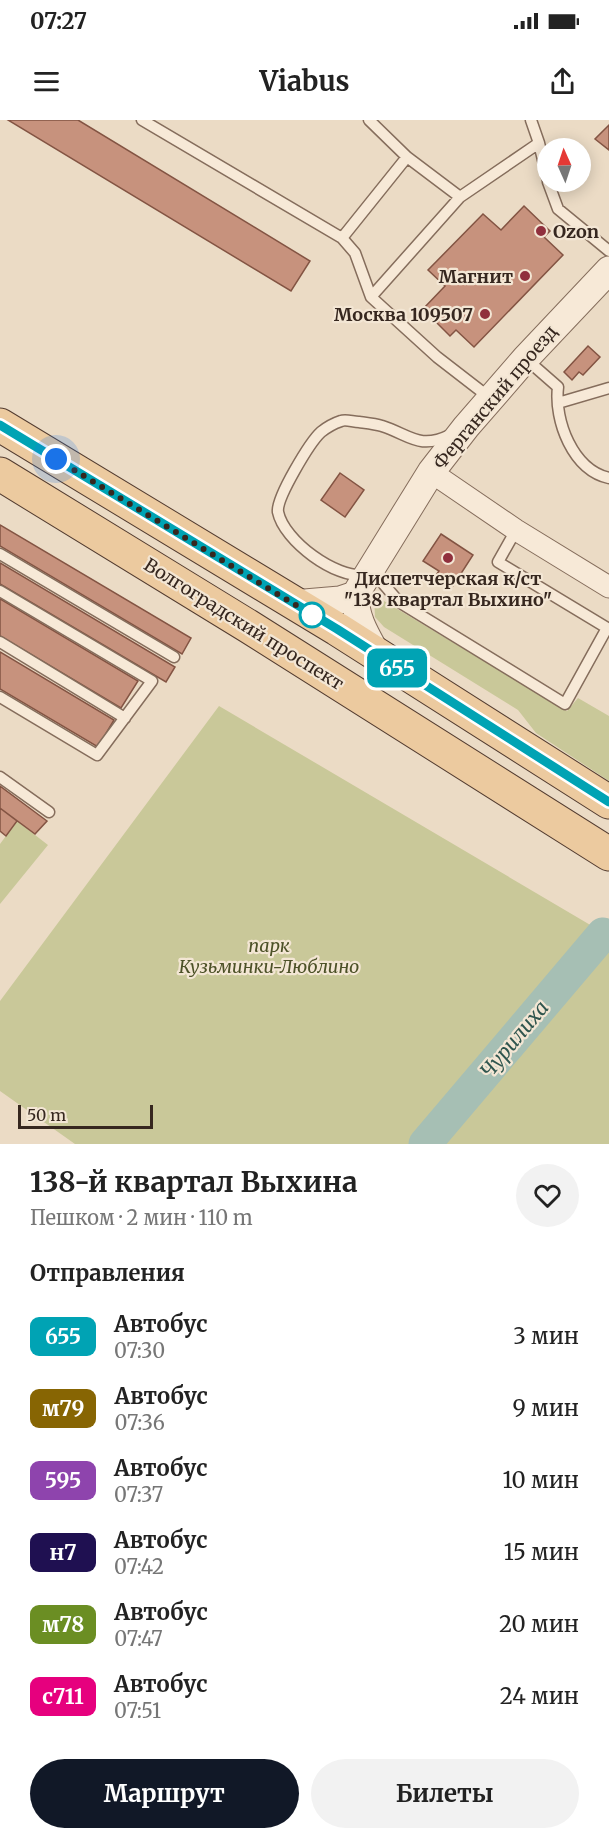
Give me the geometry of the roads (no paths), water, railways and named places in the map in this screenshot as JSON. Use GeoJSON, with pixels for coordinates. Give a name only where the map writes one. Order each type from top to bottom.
{"type":"FeatureCollection","features":[{"type":"Feature","properties":{"kind":"main road"},"geometry":{"type":"LineString","coordinates":[[0,425],[377,655],[609,802]]}},
{"type":"Feature","properties":{"kind":"main road","name":"Волгоградский проспект"},"geometry":{"type":"LineString","coordinates":[[0,474],[249,626],[609,854]]}},
{"type":"Feature","properties":{"kind":"street","name":"Ферганский проезд"},"geometry":{"type":"LineString","coordinates":[[366,576],[431,472],[466,427],[525,359],[609,270]]}},
{"type":"Feature","properties":{"kind":"street"},"geometry":{"type":"LineString","coordinates":[[431,472],[516,530],[609,587]]}},
{"type":"Feature","properties":{"kind":"street"},"geometry":{"type":"LineString","coordinates":[[292,604],[340,600],[366,576]]}},
{"type":"Feature","properties":{"kind":"street"},"geometry":{"type":"LineString","coordinates":[[366,576],[355,608],[359,624],[377,655]]}},
{"type":"Feature","properties":{"kind":"lane"},"geometry":{"type":"LineString","coordinates":[[142,120],[342,238],[355,253],[371,297],[437,357],[490,399]]}},
{"type":"Feature","properties":{"kind":"lane"},"geometry":{"type":"LineString","coordinates":[[369,120],[407,157],[460,197]]}},
{"type":"Feature","properties":{"kind":"lane"},"geometry":{"type":"LineString","coordinates":[[531,120],[538,138]]}},
{"type":"Feature","properties":{"kind":"lane"},"geometry":{"type":"LineString","coordinates":[[371,297],[460,197],[537,145]]}},
{"type":"Feature","properties":{"kind":"lane"},"geometry":{"type":"LineString","coordinates":[[342,238],[407,157]]}},
{"type":"Feature","properties":{"kind":"lane"},"geometry":{"type":"LineString","coordinates":[[552,192],[558,209],[609,251]]}},
{"type":"Feature","properties":{"kind":"lane"},"geometry":{"type":"LineString","coordinates":[[525,359],[558,387],[558,403],[567,442],[586,468],[609,478]]}},
{"type":"Feature","properties":{"kind":"lane"},"geometry":{"type":"LineString","coordinates":[[558,403],[609,388]]}},
{"type":"Feature","properties":{"kind":"lane"},"geometry":{"type":"LineString","coordinates":[[466,427],[438,441],[416,442],[381,426],[343,420],[322,432],[314,441],[279,499],[278,512],[282,523],[286,531],[308,552],[349,575],[380,580],[399,602],[565,704],[608,628],[498,562],[516,530]]}},
{"type":"Feature","properties":{"kind":"lane"},"geometry":{"type":"LineString","coordinates":[[0,554],[174,657]]}},
{"type":"Feature","properties":{"kind":"lane"},"geometry":{"type":"LineString","coordinates":[[0,591],[152,681],[97,755],[0,698]]}},
{"type":"Feature","properties":{"kind":"lane"},"geometry":{"type":"LineString","coordinates":[[0,642],[125,718]]}},
{"type":"Feature","properties":{"kind":"lane"},"geometry":{"type":"LineString","coordinates":[[0,777],[49,812]]}},
{"type":"Feature","properties":{"kind":"waterway","name":"Чурилиха"},"geometry":{"type":"LineString","coordinates":[[425,1144],[603,934]]}},
{"type":"Feature","properties":{"kind":"place","name":"Ozon"},"geometry":{"type":"Point","coordinates":[541,231]}},
{"type":"Feature","properties":{"kind":"place","name":"Магнит"},"geometry":{"type":"Point","coordinates":[525,276]}},
{"type":"Feature","properties":{"kind":"place","name":"Москва 109507"},"geometry":{"type":"Point","coordinates":[485,314]}},
{"type":"Feature","properties":{"kind":"place","name":"Диспетчерская к/ст \"138 квартал Выхино\""},"geometry":{"type":"Point","coordinates":[448,558]}},
{"type":"Feature","properties":{"kind":"park label","name":"парк Кузьминки-Люблино"},"geometry":{"type":"Point","coordinates":[269,955]}}]}
